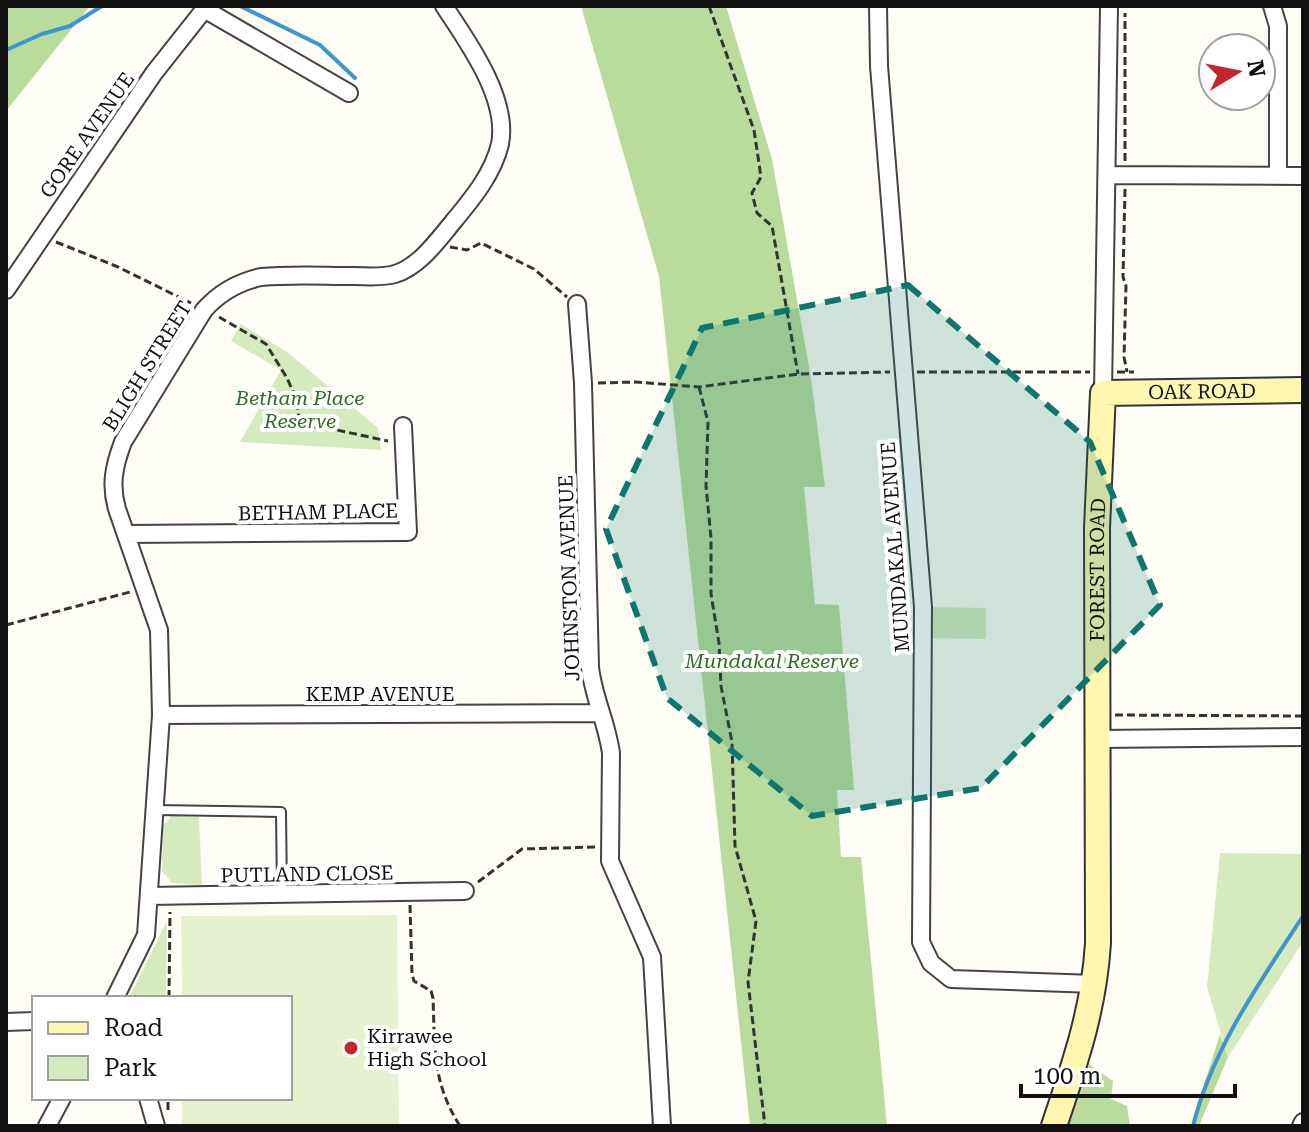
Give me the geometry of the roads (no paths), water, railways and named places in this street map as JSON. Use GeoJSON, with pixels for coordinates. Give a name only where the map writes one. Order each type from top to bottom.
{"type":"FeatureCollection","features":[{"type":"Feature","properties":{"kind":"street","name":"BLIGH STREET"},"geometry":{"type":"LineString","coordinates":[[116,996],[146,935],[161,715],[159,630],[113,493],[115,462],[123,442],[204,310],[229,289],[243,281],[261,277],[378,276],[404,271],[451,225],[483,183],[499,146],[501,129],[497,105],[486,76],[444,6]]}},
{"type":"Feature","properties":{"kind":"street","name":"MUNDAKAL AVENUE"},"geometry":{"type":"LineString","coordinates":[[878,6],[880,81],[923,607],[921,942],[931,963],[951,979],[1095,984]]}},
{"type":"Feature","properties":{"kind":"street","name":"FOREST ROAD"},"geometry":{"type":"LineString","coordinates":[[1054,1126],[1084,1035],[1095,984],[1098,943],[1097,528],[1108,175],[1109,6]]}},
{"type":"Feature","properties":{"kind":"street"},"geometry":{"type":"LineString","coordinates":[[1272,6],[1278,26],[1278,176]]}},
{"type":"Feature","properties":{"kind":"street"},"geometry":{"type":"LineString","coordinates":[[206,8],[349,93]]}},
{"type":"Feature","properties":{"kind":"street","name":"GORE AVENUE"},"geometry":{"type":"LineString","coordinates":[[6,290],[154,73],[206,8]]}},
{"type":"Feature","properties":{"kind":"street"},"geometry":{"type":"LineString","coordinates":[[1108,175],[1303,176]]}},
{"type":"Feature","properties":{"kind":"street","name":"JOHNSTON AVENUE"},"geometry":{"type":"LineString","coordinates":[[577,304],[583,383],[590,667],[611,753],[609,847],[614,873],[652,957],[662,1126]]}},
{"type":"Feature","properties":{"kind":"street","name":"OAK ROAD"},"geometry":{"type":"LineString","coordinates":[[1103,383],[1303,390]]}},
{"type":"Feature","properties":{"kind":"street","name":"BETHAM PLACE"},"geometry":{"type":"LineString","coordinates":[[126,534],[408,532],[403,426]]}},
{"type":"Feature","properties":{"kind":"street","name":"KEMP AVENUE"},"geometry":{"type":"LineString","coordinates":[[161,715],[600,713]]}},
{"type":"Feature","properties":{"kind":"street"},"geometry":{"type":"LineString","coordinates":[[1099,727],[1303,737]]}},
{"type":"Feature","properties":{"kind":"street","name":"PUTLAND CLOSE"},"geometry":{"type":"LineString","coordinates":[[149,896],[465,891]]}},
{"type":"Feature","properties":{"kind":"street"},"geometry":{"type":"LineString","coordinates":[[6,1022],[32,1021]]}},
{"type":"Feature","properties":{"kind":"street"},"geometry":{"type":"LineString","coordinates":[[47,1126],[61,1100]]}},
{"type":"Feature","properties":{"kind":"street"},"geometry":{"type":"LineString","coordinates":[[149,1100],[156,1126]]}},
{"type":"Feature","properties":{"kind":"lane"},"geometry":{"type":"LineString","coordinates":[[155,810],[281,812],[282,895]]}},
{"type":"Feature","properties":{"kind":"waterway"},"geometry":{"type":"LineString","coordinates":[[6,50],[70,26],[102,6]]}},
{"type":"Feature","properties":{"kind":"waterway"},"geometry":{"type":"LineString","coordinates":[[240,6],[320,45],[355,78]]}},
{"type":"Feature","properties":{"kind":"waterway"},"geometry":{"type":"LineString","coordinates":[[1193,1126],[1201,1098],[1225,1043],[1254,991],[1303,916]]}},
{"type":"Feature","properties":{"kind":"place","name":"Kirrawee High School"},"geometry":{"type":"Point","coordinates":[351,1048]}},
{"type":"Feature","properties":{"kind":"park label","name":"Betham Place Reserve"},"geometry":{"type":"Point","coordinates":[300,410]}},
{"type":"Feature","properties":{"kind":"park label","name":"Mundakal Reserve"},"geometry":{"type":"Point","coordinates":[772,661]}}]}
